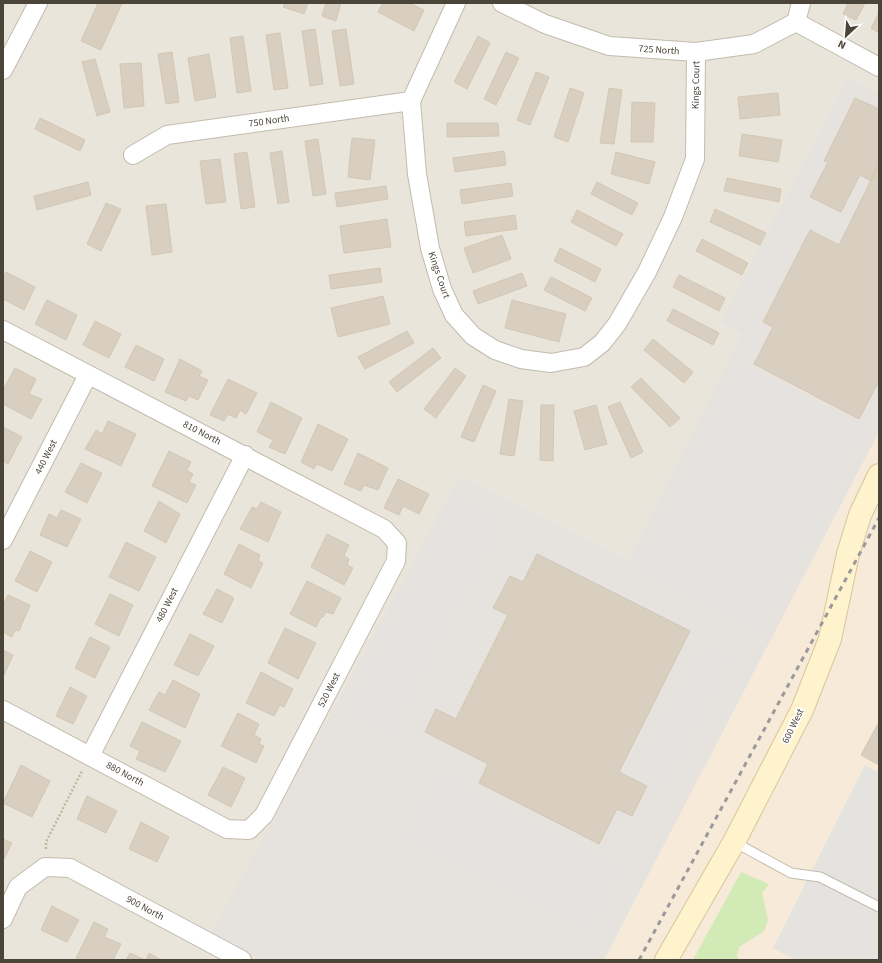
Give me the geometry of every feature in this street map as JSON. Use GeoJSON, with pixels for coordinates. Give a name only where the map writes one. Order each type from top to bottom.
{"type":"FeatureCollection","features":[{"type":"Feature","properties":{"kind":"main road","name":"600 West"},"geometry":{"type":"LineString","coordinates":[[666,960],[734,842],[802,710],[830,639],[848,554],[860,515],[879,475]]}},
{"type":"Feature","properties":{"kind":"street"},"geometry":{"type":"LineString","coordinates":[[3,70],[38,3]]}},
{"type":"Feature","properties":{"kind":"street","name":"Kings Court"},"geometry":{"type":"LineString","coordinates":[[456,3],[411,101],[417,174],[430,248],[442,289],[454,315],[473,336],[496,350],[521,359],[551,363],[584,357],[602,343],[617,324],[647,272],[673,217],[695,159],[696,52]]}},
{"type":"Feature","properties":{"kind":"street","name":"725 North"},"geometry":{"type":"LineString","coordinates":[[502,3],[544,24],[609,46],[696,52],[754,44],[796,22]]}},
{"type":"Feature","properties":{"kind":"street"},"geometry":{"type":"LineString","coordinates":[[801,3],[796,22],[879,67]]}},
{"type":"Feature","properties":{"kind":"street","name":"750 North"},"geometry":{"type":"LineString","coordinates":[[133,155],[167,135],[411,101]]}},
{"type":"Feature","properties":{"kind":"street","name":"810 North"},"geometry":{"type":"LineString","coordinates":[[3,330],[384,528],[397,543]]}},
{"type":"Feature","properties":{"kind":"street","name":"440 West"},"geometry":{"type":"LineString","coordinates":[[3,540],[88,375]]}},
{"type":"Feature","properties":{"kind":"street","name":"480 West"},"geometry":{"type":"LineString","coordinates":[[90,756],[245,455]]}},
{"type":"Feature","properties":{"kind":"street","name":"520 West"},"geometry":{"type":"LineString","coordinates":[[249,830],[264,815],[396,561],[397,543]]}},
{"type":"Feature","properties":{"kind":"street","name":"880 North"},"geometry":{"type":"LineString","coordinates":[[3,710],[227,829],[249,830]]}},
{"type":"Feature","properties":{"kind":"street"},"geometry":{"type":"LineString","coordinates":[[3,919],[18,887],[45,858]]}},
{"type":"Feature","properties":{"kind":"street","name":"900 North"},"geometry":{"type":"LineString","coordinates":[[45,858],[70,868],[242,960]]}},
{"type":"Feature","properties":{"kind":"lane"},"geometry":{"type":"LineString","coordinates":[[734,842],[791,873],[820,877],[879,907]]}},
{"type":"Feature","properties":{"kind":"path"},"geometry":{"type":"LineString","coordinates":[[45,858],[46,842],[90,756]]}},
{"type":"Feature","properties":{"kind":"shaded area"},"geometry":{"type":"Polygon","coordinates":[[[3,3],[879,3],[879,94],[847,77],[720,323],[741,334],[628,560],[459,476],[213,933],[261,960],[3,960],[3,3]]]}},
{"type":"Feature","properties":{"kind":"shaded area"},"geometry":{"type":"Polygon","coordinates":[[[847,77],[879,94],[879,432],[604,960],[261,960],[212,933],[459,476],[628,560],[741,334],[720,323],[847,77]]]}},
{"type":"Feature","properties":{"kind":"shaded area"},"geometry":{"type":"Polygon","coordinates":[[[735,364],[866,428],[765,635],[634,571],[735,364]]]}},
{"type":"Feature","properties":{"kind":"shaded area"},"geometry":{"type":"Polygon","coordinates":[[[879,432],[879,960],[604,960],[879,432]]]}},
{"type":"Feature","properties":{"kind":"shaded area"},"geometry":{"type":"Polygon","coordinates":[[[456,493],[505,517],[394,737],[345,713],[456,493]]]}},
{"type":"Feature","properties":{"kind":"shaded area"},"geometry":{"type":"Polygon","coordinates":[[[701,641],[733,658],[665,789],[633,772],[701,641]]]}},
{"type":"Feature","properties":{"kind":"shaded area"},"geometry":{"type":"Polygon","coordinates":[[[865,765],[879,773],[879,960],[795,960],[773,948],[865,765]]]}},
{"type":"Feature","properties":{"kind":"shaded area"},"geometry":{"type":"Polygon","coordinates":[[[439,770],[624,867],[588,935],[404,838],[439,770]]]}},
{"type":"Feature","properties":{"kind":"green space"},"geometry":{"type":"Polygon","coordinates":[[[741,872],[769,884],[762,893],[768,920],[764,931],[739,947],[737,956],[739,960],[693,960],[741,872]]]}},
{"type":"Feature","properties":{"kind":"building"},"geometry":{"type":"Polygon","coordinates":[[[98,3],[122,3],[101,50],[81,41],[98,3]]]}},
{"type":"Feature","properties":{"kind":"building"},"geometry":{"type":"Polygon","coordinates":[[[285,3],[308,3],[304,14],[283,7],[285,3]]]}},
{"type":"Feature","properties":{"kind":"building"},"geometry":{"type":"Polygon","coordinates":[[[326,3],[341,3],[336,21],[322,16],[326,3]]]}},
{"type":"Feature","properties":{"kind":"building"},"geometry":{"type":"Polygon","coordinates":[[[383,3],[409,3],[424,10],[414,31],[378,12],[383,3]]]}},
{"type":"Feature","properties":{"kind":"building"},"geometry":{"type":"Polygon","coordinates":[[[848,3],[865,3],[856,20],[843,14],[848,3]]]}},
{"type":"Feature","properties":{"kind":"building"},"geometry":{"type":"Polygon","coordinates":[[[879,13],[879,33],[871,28],[879,13]]]}},
{"type":"Feature","properties":{"kind":"building"},"geometry":{"type":"Polygon","coordinates":[[[315,29],[323,84],[310,86],[302,31],[315,29]]]}},
{"type":"Feature","properties":{"kind":"building"},"geometry":{"type":"Polygon","coordinates":[[[346,29],[354,84],[340,86],[332,31],[346,29]]]}},
{"type":"Feature","properties":{"kind":"building"},"geometry":{"type":"Polygon","coordinates":[[[280,33],[288,88],[274,90],[266,35],[280,33]]]}},
{"type":"Feature","properties":{"kind":"building"},"geometry":{"type":"Polygon","coordinates":[[[243,36],[251,91],[237,93],[230,38],[243,36]]]}},
{"type":"Feature","properties":{"kind":"building"},"geometry":{"type":"Polygon","coordinates":[[[478,36],[490,43],[467,89],[454,82],[478,36]]]}},
{"type":"Feature","properties":{"kind":"building"},"geometry":{"type":"Polygon","coordinates":[[[172,52],[179,102],[166,104],[158,54],[172,52]]]}},
{"type":"Feature","properties":{"kind":"building"},"geometry":{"type":"Polygon","coordinates":[[[506,52],[519,58],[496,105],[484,99],[506,52]]]}},
{"type":"Feature","properties":{"kind":"building"},"geometry":{"type":"Polygon","coordinates":[[[209,54],[216,97],[195,101],[188,58],[209,54]]]}},
{"type":"Feature","properties":{"kind":"building"},"geometry":{"type":"Polygon","coordinates":[[[95,59],[110,112],[97,116],[82,62],[95,59]]]}},
{"type":"Feature","properties":{"kind":"building"},"geometry":{"type":"Polygon","coordinates":[[[141,63],[144,106],[124,108],[120,64],[141,63]]]}},
{"type":"Feature","properties":{"kind":"building"},"geometry":{"type":"Polygon","coordinates":[[[536,72],[549,77],[530,125],[517,120],[536,72]]]}},
{"type":"Feature","properties":{"kind":"building"},"geometry":{"type":"Polygon","coordinates":[[[570,88],[584,93],[568,142],[554,137],[570,88]]]}},
{"type":"Feature","properties":{"kind":"building"},"geometry":{"type":"Polygon","coordinates":[[[609,88],[622,90],[614,144],[600,143],[609,88]]]}},
{"type":"Feature","properties":{"kind":"building"},"geometry":{"type":"Polygon","coordinates":[[[778,93],[780,115],[740,119],[738,97],[778,93]]]}},
{"type":"Feature","properties":{"kind":"building"},"geometry":{"type":"Polygon","coordinates":[[[855,98],[879,109],[879,164],[871,181],[860,175],[841,212],[810,197],[828,162],[824,161],[855,98]]]}},
{"type":"Feature","properties":{"kind":"building"},"geometry":{"type":"Polygon","coordinates":[[[632,102],[655,103],[653,142],[631,142],[632,102]]]}},
{"type":"Feature","properties":{"kind":"building"},"geometry":{"type":"Polygon","coordinates":[[[40,118],[85,140],[80,151],[35,129],[40,118]]]}},
{"type":"Feature","properties":{"kind":"building"},"geometry":{"type":"Polygon","coordinates":[[[447,123],[498,123],[499,136],[447,137],[447,123]]]}},
{"type":"Feature","properties":{"kind":"building"},"geometry":{"type":"Polygon","coordinates":[[[742,134],[782,140],[778,162],[739,156],[742,134]]]}},
{"type":"Feature","properties":{"kind":"building"},"geometry":{"type":"Polygon","coordinates":[[[352,138],[375,140],[370,180],[348,177],[352,138]]]}},
{"type":"Feature","properties":{"kind":"building"},"geometry":{"type":"Polygon","coordinates":[[[318,139],[326,194],[313,196],[305,141],[318,139]]]}},
{"type":"Feature","properties":{"kind":"building"},"geometry":{"type":"Polygon","coordinates":[[[282,151],[289,202],[278,204],[270,153],[282,151]]]}},
{"type":"Feature","properties":{"kind":"building"},"geometry":{"type":"Polygon","coordinates":[[[504,151],[506,165],[455,172],[453,158],[504,151]]]}},
{"type":"Feature","properties":{"kind":"building"},"geometry":{"type":"Polygon","coordinates":[[[247,152],[255,207],[241,209],[234,154],[247,152]]]}},
{"type":"Feature","properties":{"kind":"building"},"geometry":{"type":"Polygon","coordinates":[[[616,152],[655,162],[649,184],[611,174],[616,152]]]}},
{"type":"Feature","properties":{"kind":"building"},"geometry":{"type":"Polygon","coordinates":[[[220,159],[226,202],[206,204],[200,161],[220,159]]]}},
{"type":"Feature","properties":{"kind":"building"},"geometry":{"type":"Polygon","coordinates":[[[879,164],[879,381],[859,419],[754,364],[773,327],[763,322],[810,230],[839,245],[879,164]]]}},
{"type":"Feature","properties":{"kind":"building"},"geometry":{"type":"Polygon","coordinates":[[[727,178],[781,189],[779,202],[724,191],[727,178]]]}},
{"type":"Feature","properties":{"kind":"building"},"geometry":{"type":"Polygon","coordinates":[[[88,182],[91,195],[37,210],[34,196],[88,182]]]}},
{"type":"Feature","properties":{"kind":"building"},"geometry":{"type":"Polygon","coordinates":[[[597,182],[638,203],[632,215],[591,194],[597,182]]]}},
{"type":"Feature","properties":{"kind":"building"},"geometry":{"type":"Polygon","coordinates":[[[511,183],[513,196],[462,204],[460,190],[511,183]]]}},
{"type":"Feature","properties":{"kind":"building"},"geometry":{"type":"Polygon","coordinates":[[[386,186],[388,199],[337,207],[335,193],[386,186]]]}},
{"type":"Feature","properties":{"kind":"building"},"geometry":{"type":"Polygon","coordinates":[[[106,203],[121,209],[101,251],[87,244],[106,203]]]}},
{"type":"Feature","properties":{"kind":"building"},"geometry":{"type":"Polygon","coordinates":[[[166,204],[172,252],[152,255],[146,206],[166,204]]]}},
{"type":"Feature","properties":{"kind":"building"},"geometry":{"type":"Polygon","coordinates":[[[715,209],[766,233],[760,245],[710,222],[715,209]]]}},
{"type":"Feature","properties":{"kind":"building"},"geometry":{"type":"Polygon","coordinates":[[[577,210],[623,234],[616,246],[571,222],[577,210]]]}},
{"type":"Feature","properties":{"kind":"building"},"geometry":{"type":"Polygon","coordinates":[[[515,215],[517,229],[466,236],[464,222],[515,215]]]}},
{"type":"Feature","properties":{"kind":"building"},"geometry":{"type":"Polygon","coordinates":[[[387,219],[391,247],[344,253],[340,226],[387,219]]]}},
{"type":"Feature","properties":{"kind":"building"},"geometry":{"type":"Polygon","coordinates":[[[502,235],[511,259],[473,273],[464,248],[502,235]]]}},
{"type":"Feature","properties":{"kind":"building"},"geometry":{"type":"Polygon","coordinates":[[[702,239],[748,263],[742,275],[696,251],[702,239]]]}},
{"type":"Feature","properties":{"kind":"building"},"geometry":{"type":"Polygon","coordinates":[[[560,248],[601,269],[595,282],[554,261],[560,248]]]}},
{"type":"Feature","properties":{"kind":"building"},"geometry":{"type":"Polygon","coordinates":[[[380,268],[382,282],[331,289],[329,275],[380,268]]]}},
{"type":"Feature","properties":{"kind":"building"},"geometry":{"type":"Polygon","coordinates":[[[6,272],[35,287],[24,310],[3,299],[3,278],[6,272]]]}},
{"type":"Feature","properties":{"kind":"building"},"geometry":{"type":"Polygon","coordinates":[[[522,273],[527,286],[478,304],[473,291],[522,273]]]}},
{"type":"Feature","properties":{"kind":"building"},"geometry":{"type":"Polygon","coordinates":[[[679,275],[725,298],[719,311],[673,287],[679,275]]]}},
{"type":"Feature","properties":{"kind":"building"},"geometry":{"type":"Polygon","coordinates":[[[551,277],[592,298],[585,311],[544,290],[551,277]]]}},
{"type":"Feature","properties":{"kind":"building"},"geometry":{"type":"Polygon","coordinates":[[[383,296],[390,324],[338,337],[331,308],[383,296]]]}},
{"type":"Feature","properties":{"kind":"building"},"geometry":{"type":"Polygon","coordinates":[[[47,300],[77,315],[66,340],[35,324],[47,300]]]}},
{"type":"Feature","properties":{"kind":"building"},"geometry":{"type":"Polygon","coordinates":[[[512,300],[566,314],[559,342],[505,328],[512,300]]]}},
{"type":"Feature","properties":{"kind":"building"},"geometry":{"type":"Polygon","coordinates":[[[673,309],[719,333],[713,345],[667,321],[673,309]]]}},
{"type":"Feature","properties":{"kind":"building"},"geometry":{"type":"Polygon","coordinates":[[[95,321],[121,334],[109,358],[83,345],[95,321]]]}},
{"type":"Feature","properties":{"kind":"building"},"geometry":{"type":"Polygon","coordinates":[[[407,331],[414,343],[365,369],[358,357],[407,331]]]}},
{"type":"Feature","properties":{"kind":"building"},"geometry":{"type":"Polygon","coordinates":[[[653,339],[693,372],[684,383],[644,350],[653,339]]]}},
{"type":"Feature","properties":{"kind":"building"},"geometry":{"type":"Polygon","coordinates":[[[136,345],[164,359],[154,381],[125,367],[136,345]]]}},
{"type":"Feature","properties":{"kind":"building"},"geometry":{"type":"Polygon","coordinates":[[[433,348],[441,358],[397,392],[389,382],[433,348]]]}},
{"type":"Feature","properties":{"kind":"building"},"geometry":{"type":"Polygon","coordinates":[[[180,359],[202,371],[199,376],[208,380],[198,400],[189,396],[186,401],[165,392],[180,359]]]}},
{"type":"Feature","properties":{"kind":"building"},"geometry":{"type":"Polygon","coordinates":[[[15,368],[36,379],[29,394],[42,399],[31,419],[3,404],[3,390],[15,368]]]}},
{"type":"Feature","properties":{"kind":"building"},"geometry":{"type":"Polygon","coordinates":[[[455,368],[466,376],[436,418],[424,409],[455,368]]]}},
{"type":"Feature","properties":{"kind":"building"},"geometry":{"type":"Polygon","coordinates":[[[641,378],[680,418],[670,427],[631,387],[641,378]]]}},
{"type":"Feature","properties":{"kind":"building"},"geometry":{"type":"Polygon","coordinates":[[[228,379],[257,393],[246,414],[240,410],[236,418],[228,414],[224,421],[210,415],[228,379]]]}},
{"type":"Feature","properties":{"kind":"building"},"geometry":{"type":"Polygon","coordinates":[[[483,385],[496,391],[474,442],[461,437],[483,385]]]}},
{"type":"Feature","properties":{"kind":"building"},"geometry":{"type":"Polygon","coordinates":[[[509,399],[523,401],[514,456],[500,454],[509,399]]]}},
{"type":"Feature","properties":{"kind":"building"},"geometry":{"type":"Polygon","coordinates":[[[271,402],[302,418],[285,454],[269,447],[273,440],[257,432],[271,402]]]}},
{"type":"Feature","properties":{"kind":"building"},"geometry":{"type":"Polygon","coordinates":[[[620,402],[643,452],[631,458],[608,407],[620,402]]]}},
{"type":"Feature","properties":{"kind":"building"},"geometry":{"type":"Polygon","coordinates":[[[541,405],[554,405],[553,461],[540,460],[541,405]]]}},
{"type":"Feature","properties":{"kind":"building"},"geometry":{"type":"Polygon","coordinates":[[[596,405],[607,444],[585,450],[574,411],[596,405]]]}},
{"type":"Feature","properties":{"kind":"building"},"geometry":{"type":"Polygon","coordinates":[[[108,421],[136,434],[121,466],[85,449],[96,430],[102,434],[108,421]]]}},
{"type":"Feature","properties":{"kind":"building"},"geometry":{"type":"Polygon","coordinates":[[[318,424],[348,439],[332,471],[317,464],[314,469],[301,462],[318,424]]]}},
{"type":"Feature","properties":{"kind":"building"},"geometry":{"type":"Polygon","coordinates":[[[3,427],[22,437],[8,464],[3,461],[3,427]]]}},
{"type":"Feature","properties":{"kind":"building"},"geometry":{"type":"Polygon","coordinates":[[[169,451],[191,462],[187,470],[193,474],[189,482],[196,485],[187,503],[152,486],[169,451]]]}},
{"type":"Feature","properties":{"kind":"building"},"geometry":{"type":"Polygon","coordinates":[[[358,453],[388,468],[378,490],[364,485],[361,491],[344,484],[358,453]]]}},
{"type":"Feature","properties":{"kind":"building"},"geometry":{"type":"Polygon","coordinates":[[[81,463],[102,473],[87,503],[65,492],[81,463]]]}},
{"type":"Feature","properties":{"kind":"building"},"geometry":{"type":"Polygon","coordinates":[[[398,479],[429,494],[419,514],[403,506],[399,515],[384,508],[398,479]]]}},
{"type":"Feature","properties":{"kind":"building"},"geometry":{"type":"Polygon","coordinates":[[[159,501],[180,514],[166,543],[144,531],[159,501]]]}},
{"type":"Feature","properties":{"kind":"building"},"geometry":{"type":"Polygon","coordinates":[[[261,502],[281,512],[268,542],[240,529],[252,507],[257,509],[261,502]]]}},
{"type":"Feature","properties":{"kind":"building"},"geometry":{"type":"Polygon","coordinates":[[[61,510],[81,519],[67,547],[40,535],[49,514],[57,518],[61,510]]]}},
{"type":"Feature","properties":{"kind":"building"},"geometry":{"type":"Polygon","coordinates":[[[327,534],[349,545],[344,556],[349,559],[347,565],[353,568],[344,585],[311,567],[327,534]]]}},
{"type":"Feature","properties":{"kind":"building"},"geometry":{"type":"Polygon","coordinates":[[[126,542],[156,557],[139,591],[109,577],[126,542]]]}},
{"type":"Feature","properties":{"kind":"building"},"geometry":{"type":"Polygon","coordinates":[[[239,544],[260,555],[258,561],[263,563],[251,588],[224,574],[239,544]]]}},
{"type":"Feature","properties":{"kind":"building"},"geometry":{"type":"Polygon","coordinates":[[[30,551],[52,562],[37,592],[15,581],[30,551]]]}},
{"type":"Feature","properties":{"kind":"building"},"geometry":{"type":"Polygon","coordinates":[[[537,554],[690,631],[619,772],[647,786],[632,816],[617,809],[599,844],[479,783],[488,764],[425,732],[436,709],[456,719],[508,615],[493,608],[510,576],[523,582],[537,554]]]}},
{"type":"Feature","properties":{"kind":"building"},"geometry":{"type":"Polygon","coordinates":[[[307,581],[341,598],[333,614],[326,612],[323,617],[321,617],[316,627],[290,614],[307,581]]]}},
{"type":"Feature","properties":{"kind":"building"},"geometry":{"type":"Polygon","coordinates":[[[217,589],[234,598],[222,623],[203,614],[217,589]]]}},
{"type":"Feature","properties":{"kind":"building"},"geometry":{"type":"Polygon","coordinates":[[[110,594],[133,605],[119,636],[95,624],[110,594]]]}},
{"type":"Feature","properties":{"kind":"building"},"geometry":{"type":"Polygon","coordinates":[[[8,595],[30,605],[19,631],[15,630],[12,637],[3,632],[3,606],[8,595]]]}},
{"type":"Feature","properties":{"kind":"building"},"geometry":{"type":"Polygon","coordinates":[[[285,628],[316,643],[298,679],[268,663],[285,628]]]}},
{"type":"Feature","properties":{"kind":"building"},"geometry":{"type":"Polygon","coordinates":[[[190,634],[214,646],[198,676],[174,665],[190,634]]]}},
{"type":"Feature","properties":{"kind":"building"},"geometry":{"type":"Polygon","coordinates":[[[90,637],[110,647],[95,678],[75,668],[90,637]]]}},
{"type":"Feature","properties":{"kind":"building"},"geometry":{"type":"Polygon","coordinates":[[[3,650],[13,655],[3,677],[3,650]]]}},
{"type":"Feature","properties":{"kind":"building"},"geometry":{"type":"Polygon","coordinates":[[[261,672],[293,689],[284,707],[280,705],[274,716],[246,703],[261,672]]]}},
{"type":"Feature","properties":{"kind":"building"},"geometry":{"type":"Polygon","coordinates":[[[173,680],[200,694],[185,728],[149,710],[159,692],[165,695],[173,680]]]}},
{"type":"Feature","properties":{"kind":"building"},"geometry":{"type":"Polygon","coordinates":[[[70,687],[87,696],[73,724],[56,716],[70,687]]]}},
{"type":"Feature","properties":{"kind":"building"},"geometry":{"type":"Polygon","coordinates":[[[238,713],[259,724],[254,735],[261,739],[259,744],[264,746],[256,763],[221,746],[238,713]]]}},
{"type":"Feature","properties":{"kind":"building"},"geometry":{"type":"Polygon","coordinates":[[[142,722],[181,741],[165,772],[136,759],[140,751],[130,746],[142,722]]]}},
{"type":"Feature","properties":{"kind":"building"},"geometry":{"type":"Polygon","coordinates":[[[879,722],[879,765],[861,755],[879,722]]]}},
{"type":"Feature","properties":{"kind":"building"},"geometry":{"type":"Polygon","coordinates":[[[21,765],[50,781],[32,817],[3,803],[21,765]]]}},
{"type":"Feature","properties":{"kind":"building"},"geometry":{"type":"Polygon","coordinates":[[[223,767],[245,778],[231,807],[208,795],[223,767]]]}},
{"type":"Feature","properties":{"kind":"building"},"geometry":{"type":"Polygon","coordinates":[[[87,796],[117,811],[106,833],[77,819],[87,796]]]}},
{"type":"Feature","properties":{"kind":"building"},"geometry":{"type":"Polygon","coordinates":[[[141,822],[169,837],[157,862],[129,849],[141,822]]]}},
{"type":"Feature","properties":{"kind":"building"},"geometry":{"type":"Polygon","coordinates":[[[3,839],[12,843],[3,861],[3,839]]]}},
{"type":"Feature","properties":{"kind":"building"},"geometry":{"type":"Polygon","coordinates":[[[52,906],[79,920],[67,942],[41,930],[52,906]]]}},
{"type":"Feature","properties":{"kind":"building"},"geometry":{"type":"Polygon","coordinates":[[[94,922],[108,929],[104,937],[121,944],[113,960],[80,960],[76,958],[94,922]]]}},
{"type":"Feature","properties":{"kind":"building"},"geometry":{"type":"Polygon","coordinates":[[[130,953],[145,960],[126,960],[130,953]]]}},
{"type":"Feature","properties":{"kind":"building"},"geometry":{"type":"Polygon","coordinates":[[[149,953],[161,960],[146,960],[149,953]]]}},
{"type":"Feature","properties":{"kind":"railway"},"geometry":{"type":"LineString","coordinates":[[639,960],[879,518]]}}]}
